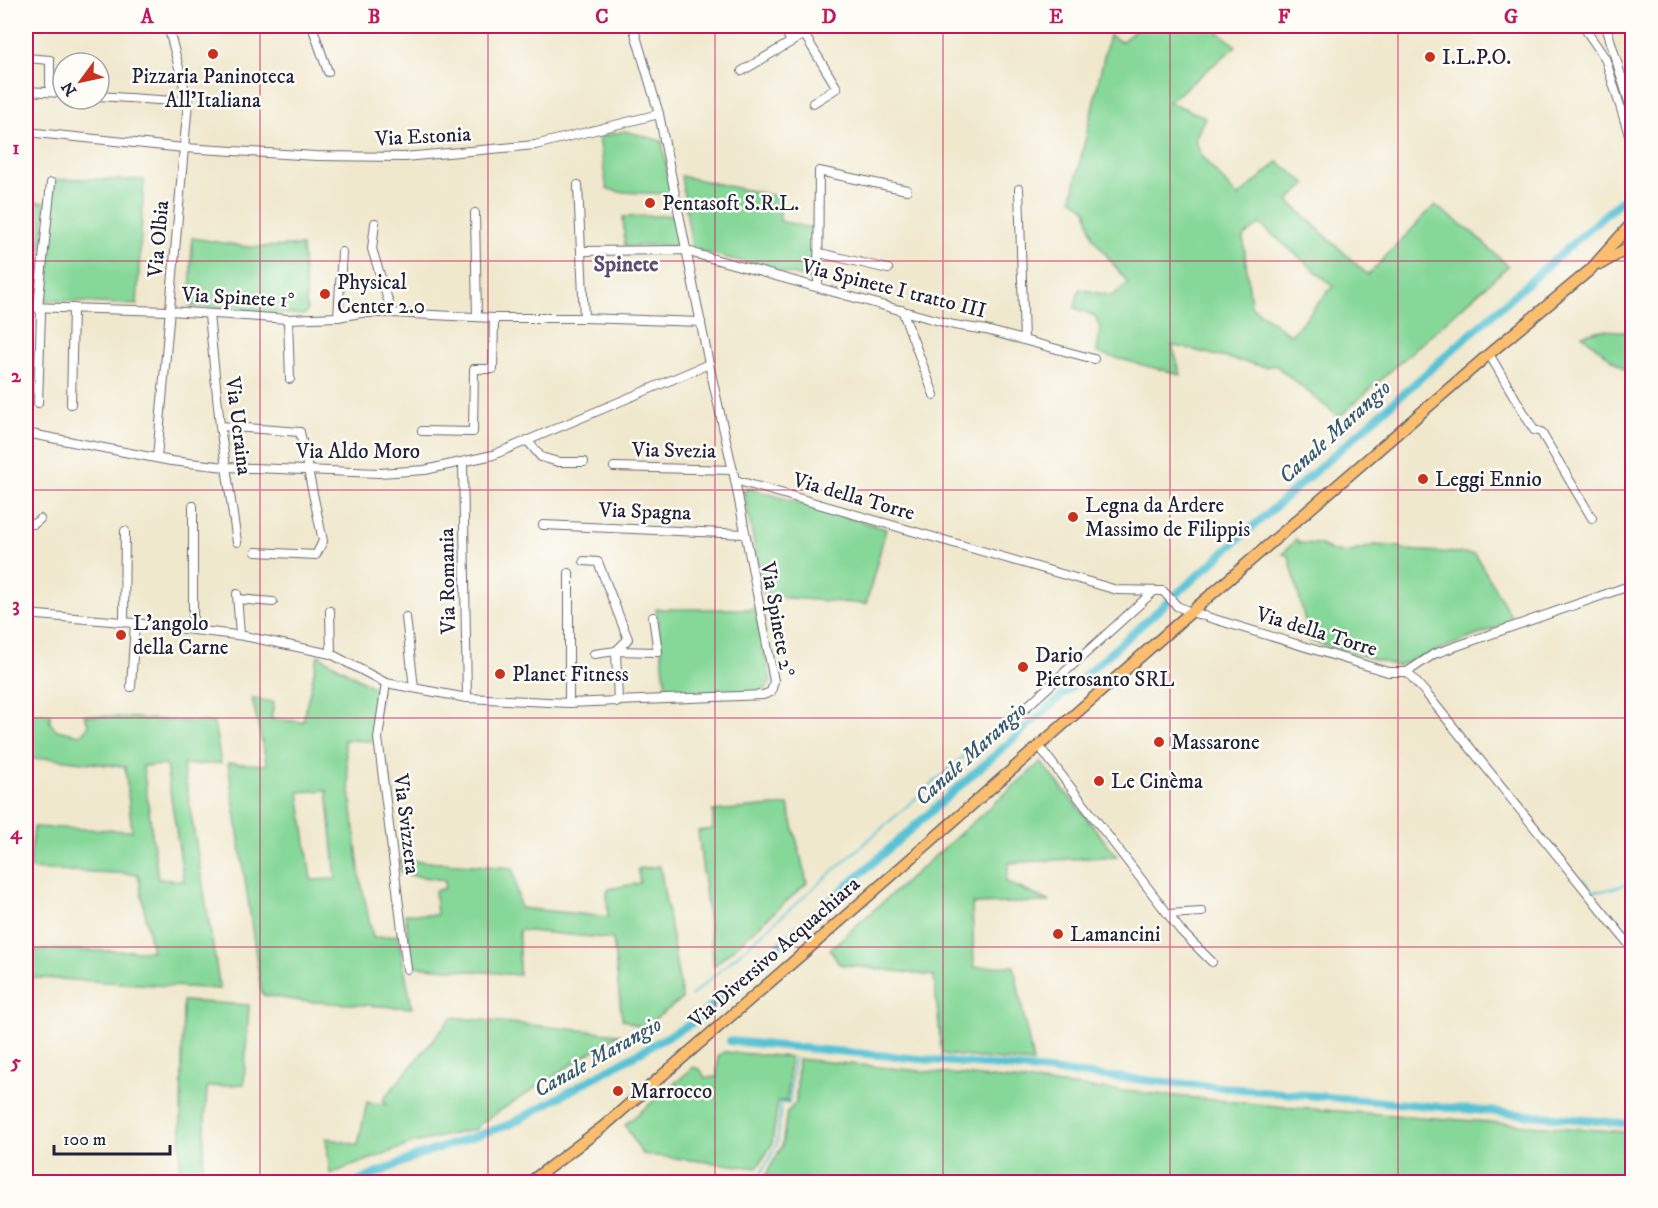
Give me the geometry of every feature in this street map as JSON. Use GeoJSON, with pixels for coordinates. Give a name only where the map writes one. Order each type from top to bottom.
{"type":"FeatureCollection","features":[{"type":"Feature","properties":{"kind":"main road"},"geometry":{"type":"LineString","coordinates":[[1590,270],[1632,223]]}},
{"type":"Feature","properties":{"kind":"main road"},"geometry":{"type":"LineString","coordinates":[[1590,270],[1632,246]]}},
{"type":"Feature","properties":{"kind":"main road","name":"Via Diversivo Acquachiara"},"geometry":{"type":"LineString","coordinates":[[530,1182],[604,1126],[1191,612],[1489,354],[1590,270]]}},
{"type":"Feature","properties":{"kind":"street","name":"Via Olbia"},"geometry":{"type":"LineString","coordinates":[[158,458],[188,102],[168,26]]}},
{"type":"Feature","properties":{"kind":"street"},"geometry":{"type":"LineString","coordinates":[[312,26],[328,72]]}},
{"type":"Feature","properties":{"kind":"street"},"geometry":{"type":"LineString","coordinates":[[633,26],[659,114],[700,322],[735,480]]}},
{"type":"Feature","properties":{"kind":"street"},"geometry":{"type":"LineString","coordinates":[[783,26],[791,42]]}},
{"type":"Feature","properties":{"kind":"street"},"geometry":{"type":"LineString","coordinates":[[1583,26],[1605,58],[1632,144]]}},
{"type":"Feature","properties":{"kind":"street"},"geometry":{"type":"LineString","coordinates":[[1606,26],[1632,112]]}},
{"type":"Feature","properties":{"kind":"street"},"geometry":{"type":"LineString","coordinates":[[742,71],[804,34],[837,88],[813,103]]}},
{"type":"Feature","properties":{"kind":"street"},"geometry":{"type":"LineString","coordinates":[[26,58],[50,60],[50,92],[26,91]]}},
{"type":"Feature","properties":{"kind":"street"},"geometry":{"type":"LineString","coordinates":[[111,97],[188,102]]}},
{"type":"Feature","properties":{"kind":"street","name":"Via Estonia"},"geometry":{"type":"LineString","coordinates":[[26,132],[184,148],[316,156],[404,157],[535,144],[659,114]]}},
{"type":"Feature","properties":{"kind":"street"},"geometry":{"type":"LineString","coordinates":[[819,287],[819,171],[907,190]]}},
{"type":"Feature","properties":{"kind":"street"},"geometry":{"type":"LineString","coordinates":[[38,403],[41,313],[38,307],[51,183]]}},
{"type":"Feature","properties":{"kind":"street"},"geometry":{"type":"LineString","coordinates":[[578,185],[584,318]]}},
{"type":"Feature","properties":{"kind":"street"},"geometry":{"type":"LineString","coordinates":[[1019,189],[1024,339]]}},
{"type":"Feature","properties":{"kind":"street"},"geometry":{"type":"LineString","coordinates":[[475,213],[477,317]]}},
{"type":"Feature","properties":{"kind":"street"},"geometry":{"type":"LineString","coordinates":[[375,223],[372,249],[392,313]]}},
{"type":"Feature","properties":{"kind":"street","name":"Via Spinete I tratto III"},"geometry":{"type":"LineString","coordinates":[[581,251],[687,250],[954,325],[1024,339],[1094,359]]}},
{"type":"Feature","properties":{"kind":"street"},"geometry":{"type":"LineString","coordinates":[[338,317],[342,252]]}},
{"type":"Feature","properties":{"kind":"street"},"geometry":{"type":"LineString","coordinates":[[820,253],[888,269]]}},
{"type":"Feature","properties":{"kind":"street","name":"Via Spinete 1°"},"geometry":{"type":"LineString","coordinates":[[26,307],[170,311],[288,319],[392,313],[494,318],[700,322]]}},
{"type":"Feature","properties":{"kind":"street"},"geometry":{"type":"LineString","coordinates":[[71,404],[74,308]]}},
{"type":"Feature","properties":{"kind":"street"},"geometry":{"type":"LineString","coordinates":[[902,310],[934,395]]}},
{"type":"Feature","properties":{"kind":"street","name":"Via Ucraina"},"geometry":{"type":"LineString","coordinates":[[209,315],[219,426],[237,542]]}},
{"type":"Feature","properties":{"kind":"street"},"geometry":{"type":"LineString","coordinates":[[422,431],[473,432],[474,369],[493,369],[494,318]]}},
{"type":"Feature","properties":{"kind":"street"},"geometry":{"type":"LineString","coordinates":[[288,319],[290,379]]}},
{"type":"Feature","properties":{"kind":"street"},"geometry":{"type":"LineString","coordinates":[[1489,354],[1534,430],[1541,432],[1592,518]]}},
{"type":"Feature","properties":{"kind":"street","name":"Via Aldo Moro"},"geometry":{"type":"LineString","coordinates":[[26,433],[158,458],[226,467],[379,472],[425,470],[492,455],[709,364]]}},
{"type":"Feature","properties":{"kind":"street"},"geometry":{"type":"LineString","coordinates":[[219,426],[300,432],[306,469],[323,540],[316,555],[255,552]]}},
{"type":"Feature","properties":{"kind":"street"},"geometry":{"type":"LineString","coordinates":[[526,440],[541,457],[558,462],[584,462]]}},
{"type":"Feature","properties":{"kind":"street","name":"Via Romania"},"geometry":{"type":"LineString","coordinates":[[463,463],[467,698]]}},
{"type":"Feature","properties":{"kind":"street","name":"Via Svezia"},"geometry":{"type":"LineString","coordinates":[[614,467],[733,470]]}},
{"type":"Feature","properties":{"kind":"street","name":"Via della Torre"},"geometry":{"type":"LineString","coordinates":[[735,480],[1117,590],[1158,591],[1177,606],[1191,612],[1388,672],[1407,672]]}},
{"type":"Feature","properties":{"kind":"street","name":"Via Spinete 2°"},"geometry":{"type":"LineString","coordinates":[[26,614],[240,635],[331,654],[386,683],[467,698],[569,703],[763,695],[771,692],[774,681],[735,480]]}},
{"type":"Feature","properties":{"kind":"street"},"geometry":{"type":"LineString","coordinates":[[193,506],[193,629]]}},
{"type":"Feature","properties":{"kind":"street"},"geometry":{"type":"LineString","coordinates":[[26,523],[34,524],[40,519]]}},
{"type":"Feature","properties":{"kind":"street","name":"Via Spagna"},"geometry":{"type":"LineString","coordinates":[[543,525],[745,534]]}},
{"type":"Feature","properties":{"kind":"street"},"geometry":{"type":"LineString","coordinates":[[124,531],[124,622]]}},
{"type":"Feature","properties":{"kind":"street"},"geometry":{"type":"LineString","coordinates":[[584,561],[598,562],[628,639],[616,651],[618,702]]}},
{"type":"Feature","properties":{"kind":"street"},"geometry":{"type":"LineString","coordinates":[[569,573],[569,703]]}},
{"type":"Feature","properties":{"kind":"street"},"geometry":{"type":"LineString","coordinates":[[1632,585],[1434,654],[1407,672],[1632,948]]}},
{"type":"Feature","properties":{"kind":"street"},"geometry":{"type":"LineString","coordinates":[[1022,711],[1158,591]]}},
{"type":"Feature","properties":{"kind":"street"},"geometry":{"type":"LineString","coordinates":[[240,635],[238,597],[273,602]]}},
{"type":"Feature","properties":{"kind":"street"},"geometry":{"type":"LineString","coordinates":[[330,611],[331,654]]}},
{"type":"Feature","properties":{"kind":"street"},"geometry":{"type":"LineString","coordinates":[[406,617],[414,688]]}},
{"type":"Feature","properties":{"kind":"street"},"geometry":{"type":"LineString","coordinates":[[594,654],[616,651],[658,652],[653,617]]}},
{"type":"Feature","properties":{"kind":"street"},"geometry":{"type":"LineString","coordinates":[[131,687],[135,623]]}},
{"type":"Feature","properties":{"kind":"street","name":"Via Svizzera"},"geometry":{"type":"LineString","coordinates":[[386,683],[378,738],[407,969]]}},
{"type":"Feature","properties":{"kind":"street"},"geometry":{"type":"LineString","coordinates":[[1039,746],[1181,931],[1212,962]]}},
{"type":"Feature","properties":{"kind":"street"},"geometry":{"type":"LineString","coordinates":[[1168,914],[1202,912]]}},
{"type":"Feature","properties":{"kind":"green space"},"geometry":{"type":"Polygon","coordinates":[[[1141,26],[1211,26],[1236,46],[1169,102],[1205,117],[1195,140],[1202,157],[1238,197],[1278,162],[1307,184],[1288,201],[1368,275],[1435,205],[1474,234],[1508,266],[1339,417],[1275,365],[1265,367],[1172,345],[1181,375],[1097,353],[1100,327],[1095,316],[1075,308],[1079,289],[1112,296],[1128,283],[1093,238],[1086,209],[1072,198],[1109,35],[1121,42],[1141,26]],[[1260,224],[1243,237],[1251,306],[1291,335],[1333,286],[1260,224]]]}},
{"type":"Feature","properties":{"kind":"green space"},"geometry":{"type":"Polygon","coordinates":[[[625,131],[662,141],[671,194],[621,192],[607,189],[599,137],[625,131]]]}},
{"type":"Feature","properties":{"kind":"green space"},"geometry":{"type":"Polygon","coordinates":[[[681,176],[780,197],[780,221],[815,229],[815,280],[692,249],[681,176]]]}},
{"type":"Feature","properties":{"kind":"green space"},"geometry":{"type":"Polygon","coordinates":[[[55,180],[144,180],[137,305],[43,300],[55,180]]]}},
{"type":"Feature","properties":{"kind":"green space"},"geometry":{"type":"Polygon","coordinates":[[[26,201],[46,203],[39,271],[26,270],[26,201]]]}},
{"type":"Feature","properties":{"kind":"green space"},"geometry":{"type":"Polygon","coordinates":[[[677,215],[682,245],[625,246],[623,217],[677,215]]]}},
{"type":"Feature","properties":{"kind":"green space"},"geometry":{"type":"Polygon","coordinates":[[[192,238],[248,247],[302,246],[307,311],[304,315],[190,306],[192,238]]]}},
{"type":"Feature","properties":{"kind":"green space"},"geometry":{"type":"Polygon","coordinates":[[[1601,330],[1632,332],[1632,376],[1582,335],[1601,330]]]}},
{"type":"Feature","properties":{"kind":"green space"},"geometry":{"type":"Polygon","coordinates":[[[749,488],[886,529],[866,604],[764,596],[744,491],[749,488]]]}},
{"type":"Feature","properties":{"kind":"green space"},"geometry":{"type":"Polygon","coordinates":[[[1296,539],[1300,543],[1318,544],[1333,551],[1347,553],[1375,545],[1400,547],[1404,550],[1475,554],[1514,621],[1397,666],[1310,641],[1289,556],[1283,554],[1296,539]]]}},
{"type":"Feature","properties":{"kind":"green space"},"geometry":{"type":"Polygon","coordinates":[[[656,609],[755,609],[771,682],[763,692],[667,695],[656,609]]]}},
{"type":"Feature","properties":{"kind":"green space"},"geometry":{"type":"Polygon","coordinates":[[[318,655],[373,687],[380,698],[372,741],[344,740],[360,878],[373,938],[398,935],[412,1008],[300,1001],[263,995],[261,990],[228,763],[267,765],[252,698],[274,702],[271,719],[303,722],[318,655]],[[327,790],[299,792],[311,880],[336,879],[327,790]]]}},
{"type":"Feature","properties":{"kind":"green space"},"geometry":{"type":"Polygon","coordinates":[[[26,713],[50,714],[50,723],[57,730],[80,735],[89,726],[84,715],[214,723],[221,763],[183,765],[220,989],[26,977],[26,950],[152,951],[138,874],[29,869],[34,827],[132,831],[125,767],[49,758],[26,760],[26,713]],[[166,765],[143,766],[158,879],[184,881],[166,765]]]}},
{"type":"Feature","properties":{"kind":"green space"},"geometry":{"type":"Polygon","coordinates":[[[1041,762],[1117,856],[1009,863],[1006,882],[1050,902],[972,904],[974,967],[1014,966],[1033,1063],[942,1054],[934,976],[839,964],[830,949],[1041,762]]]}},
{"type":"Feature","properties":{"kind":"green space"},"geometry":{"type":"Polygon","coordinates":[[[788,805],[807,883],[714,966],[698,831],[713,829],[713,811],[788,805]]]}},
{"type":"Feature","properties":{"kind":"green space"},"geometry":{"type":"Polygon","coordinates":[[[400,860],[513,868],[520,908],[608,917],[607,893],[609,889],[640,883],[638,869],[660,866],[682,999],[643,1028],[622,1019],[613,939],[519,930],[519,975],[413,966],[405,914],[437,915],[435,891],[445,888],[445,880],[401,874],[400,860]]]}},
{"type":"Feature","properties":{"kind":"green space"},"geometry":{"type":"Polygon","coordinates":[[[183,1001],[249,1005],[244,1084],[207,1087],[202,1177],[180,1177],[183,1001]]]}},
{"type":"Feature","properties":{"kind":"green space"},"geometry":{"type":"Polygon","coordinates":[[[452,1017],[619,1034],[481,1123],[476,1129],[414,1143],[330,1174],[326,1138],[358,1145],[367,1102],[387,1105],[383,1100],[452,1017]]]}},
{"type":"Feature","properties":{"kind":"green space"},"geometry":{"type":"Polygon","coordinates":[[[724,1052],[790,1057],[787,1101],[778,1101],[772,1144],[757,1168],[642,1154],[625,1125],[694,1067],[701,1070],[705,1078],[717,1077],[718,1056],[724,1052]]]}},
{"type":"Feature","properties":{"kind":"green space"},"geometry":{"type":"Polygon","coordinates":[[[798,1059],[1296,1108],[1625,1132],[1619,1182],[762,1182],[782,1146],[787,1112],[796,1103],[798,1059]]]}},
{"type":"Feature","properties":{"kind":"waterway","name":"Canale Marangio"},"geometry":{"type":"LineString","coordinates":[[357,1182],[419,1155],[511,1124],[692,1023],[1632,191]]}},
{"type":"Feature","properties":{"kind":"waterway"},"geometry":{"type":"LineString","coordinates":[[691,996],[1014,712]]}},
{"type":"Feature","properties":{"kind":"waterway"},"geometry":{"type":"LineString","coordinates":[[1584,879],[1593,891],[1602,891],[1632,883]]}},
{"type":"Feature","properties":{"kind":"waterway"},"geometry":{"type":"LineString","coordinates":[[730,1041],[1632,1124]]}},
{"type":"Feature","properties":{"kind":"waterway"},"geometry":{"type":"LineString","coordinates":[[756,1182],[777,1144],[781,1103],[789,1103],[794,1058]]}},
{"type":"Feature","properties":{"kind":"place","name":"Pizzaria Paninoteca All'Italiana"},"geometry":{"type":"Point","coordinates":[213,54]}},
{"type":"Feature","properties":{"kind":"place","name":"I.L.P.O."},"geometry":{"type":"Point","coordinates":[1430,57]}},
{"type":"Feature","properties":{"kind":"place","name":"Pentasoft S.R.L."},"geometry":{"type":"Point","coordinates":[650,203]}},
{"type":"Feature","properties":{"kind":"place","name":"Physical Center 2.0"},"geometry":{"type":"Point","coordinates":[325,294]}},
{"type":"Feature","properties":{"kind":"place","name":"Leggi Ennio"},"geometry":{"type":"Point","coordinates":[1423,479]}},
{"type":"Feature","properties":{"kind":"place","name":"Legna da Ardere Massimo de Filippis"},"geometry":{"type":"Point","coordinates":[1073,517]}},
{"type":"Feature","properties":{"kind":"place","name":"L'angolo della Carne"},"geometry":{"type":"Point","coordinates":[121,635]}},
{"type":"Feature","properties":{"kind":"place","name":"Dario Pietrosanto SRL"},"geometry":{"type":"Point","coordinates":[1023,667]}},
{"type":"Feature","properties":{"kind":"place","name":"Planet Fitness"},"geometry":{"type":"Point","coordinates":[500,674]}},
{"type":"Feature","properties":{"kind":"place","name":"Massarone"},"geometry":{"type":"Point","coordinates":[1159,742]}},
{"type":"Feature","properties":{"kind":"place","name":"Le Cinèma"},"geometry":{"type":"Point","coordinates":[1099,781]}},
{"type":"Feature","properties":{"kind":"place","name":"Lamancini"},"geometry":{"type":"Point","coordinates":[1058,934]}},
{"type":"Feature","properties":{"kind":"place","name":"Marrocco"},"geometry":{"type":"Point","coordinates":[618,1091]}},
{"type":"Feature","properties":{"kind":"district","name":"Spinete"},"geometry":{"type":"Point","coordinates":[626,263]}}]}
